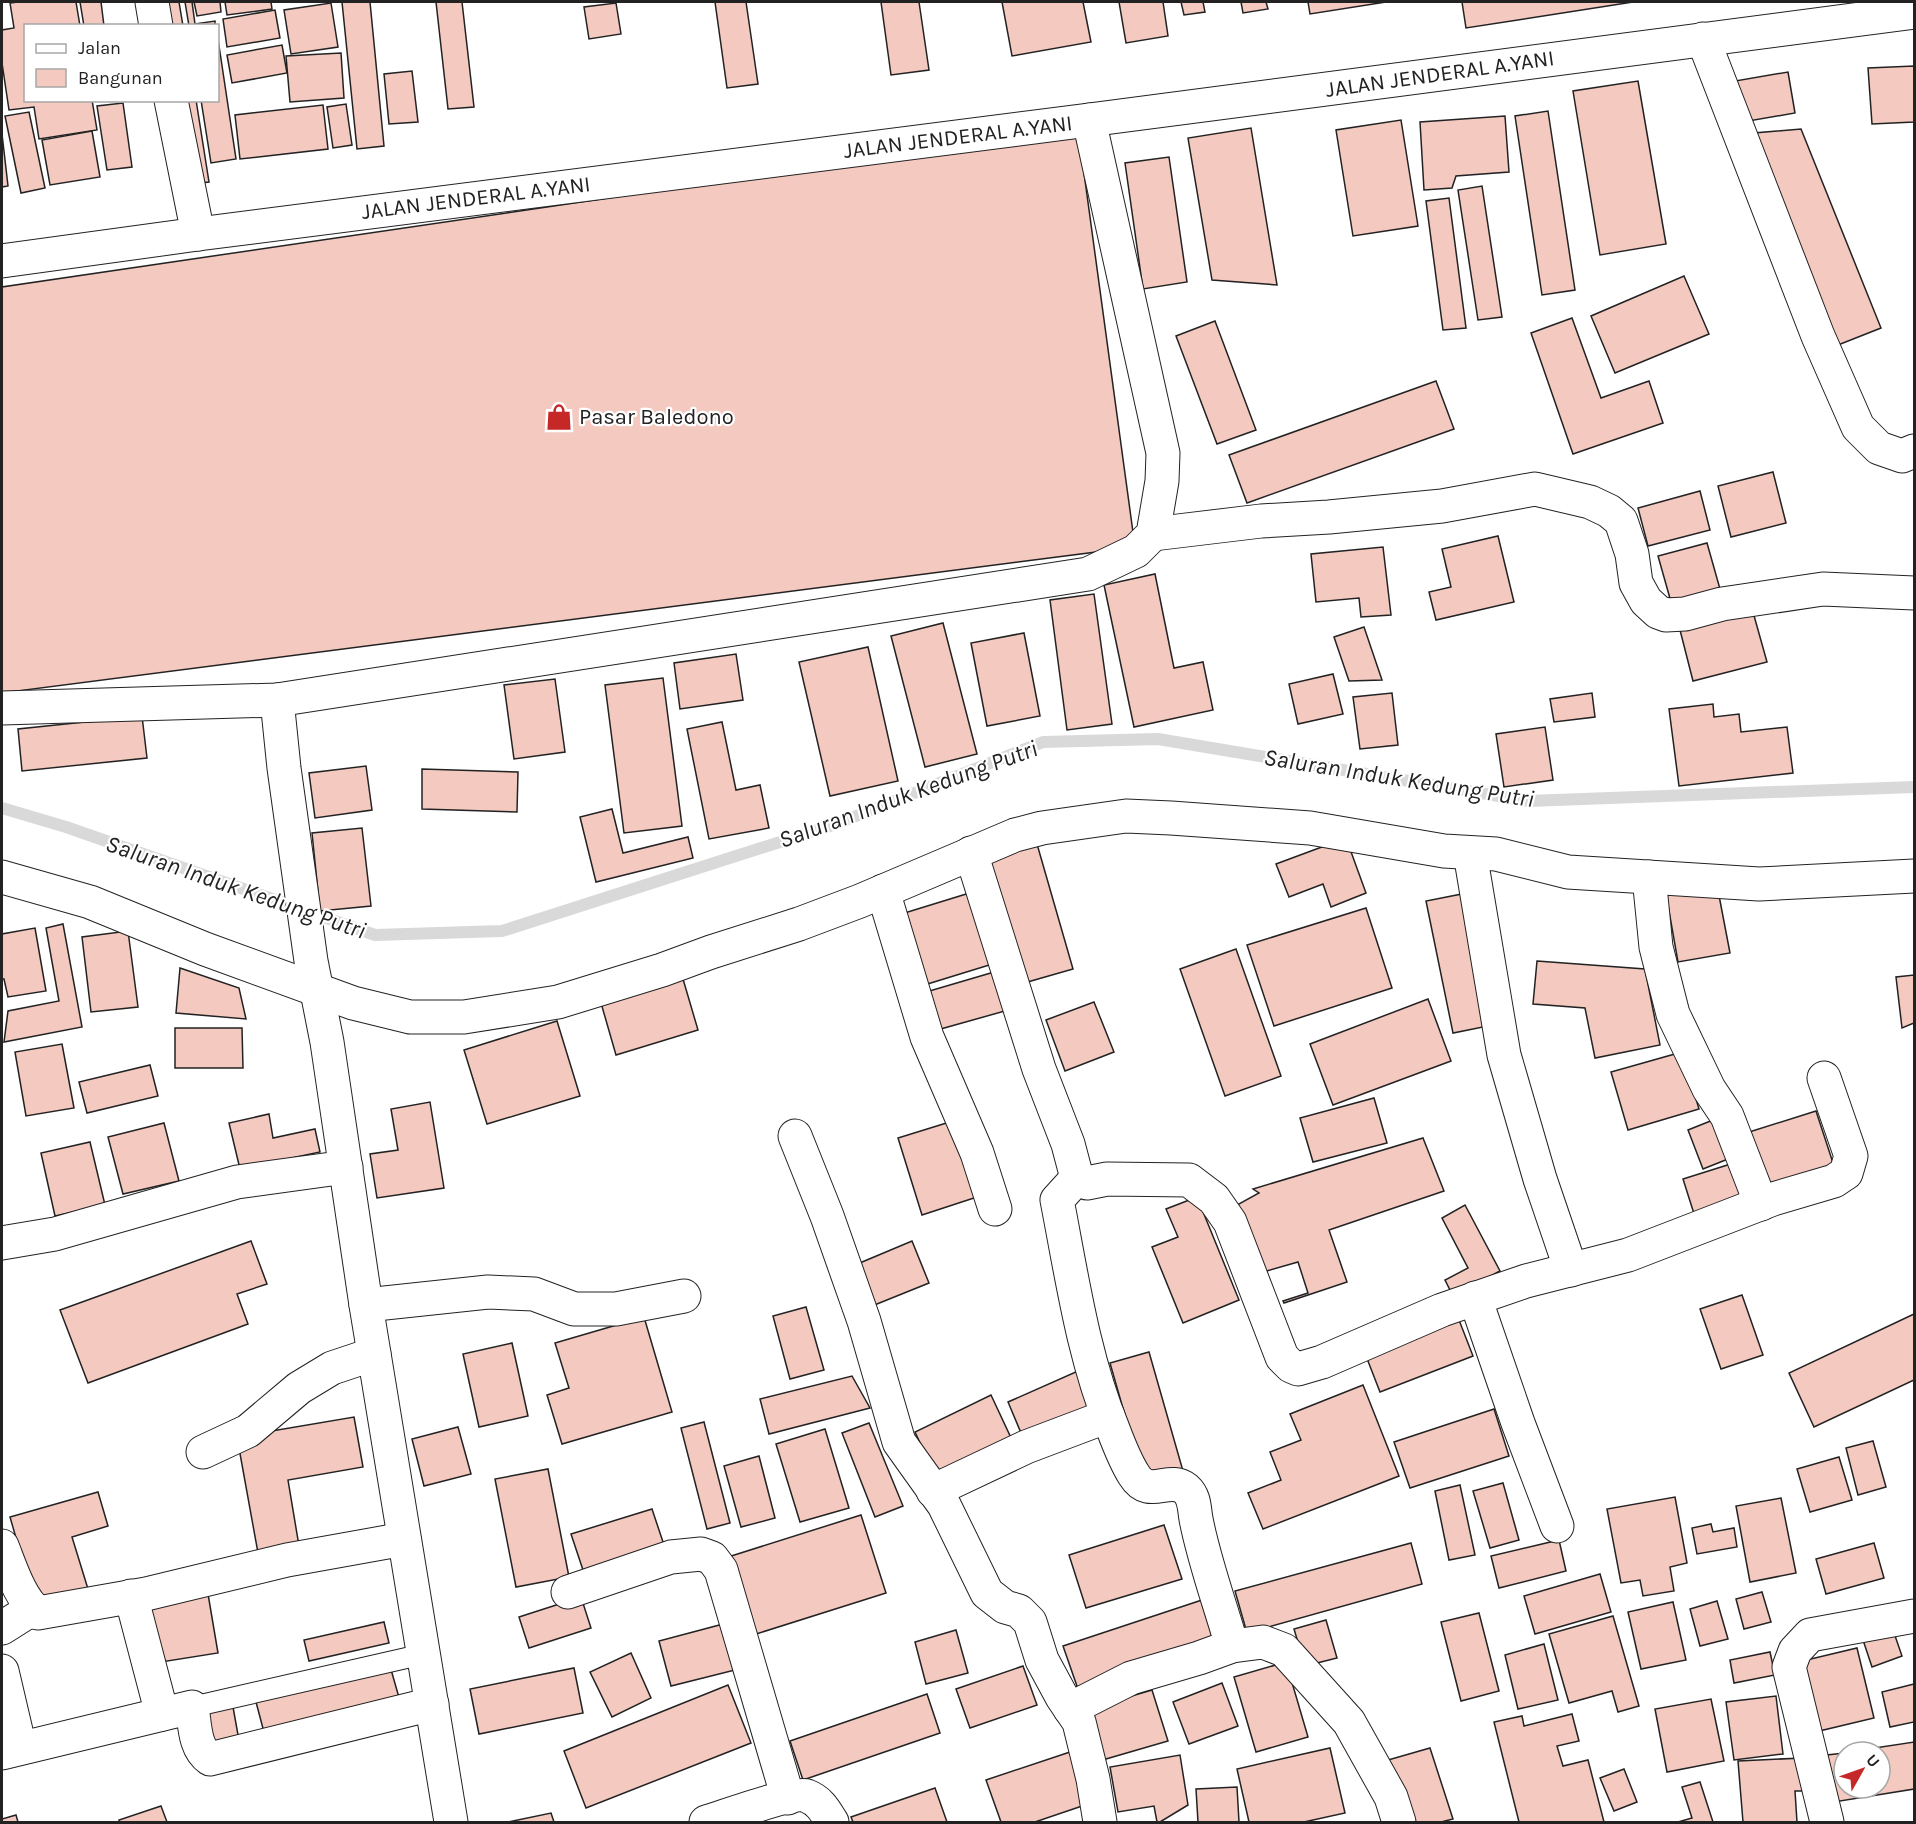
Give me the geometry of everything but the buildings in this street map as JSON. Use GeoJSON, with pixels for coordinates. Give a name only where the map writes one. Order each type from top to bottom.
{"type":"FeatureCollection","features":[{"type":"Feature","properties":{"kind":"street"},"geometry":{"type":"LineString","coordinates":[[152,2],[156,24]]}},
{"type":"Feature","properties":{"kind":"street","name":"JALAN JENDERAL A.YANI"},"geometry":{"type":"LineString","coordinates":[[2,261],[1914,12]]}},
{"type":"Feature","properties":{"kind":"street"},"geometry":{"type":"LineString","coordinates":[[1702,39],[1818,336],[1858,427],[1879,448],[1902,456],[1914,451]]}},
{"type":"Feature","properties":{"kind":"street"},"geometry":{"type":"LineString","coordinates":[[171,102],[198,234]]}},
{"type":"Feature","properties":{"kind":"street"},"geometry":{"type":"LineString","coordinates":[[2,708],[277,700],[1088,574],[1136,551],[1153,534],[1162,481],[1163,453],[1089,120]]}},
{"type":"Feature","properties":{"kind":"street"},"geometry":{"type":"LineString","coordinates":[[1153,534],[1261,521],[1442,506],[1535,489],[1590,502],[1609,511],[1622,522],[1632,554],[1636,583],[1646,601],[1658,612],[1666,615],[1685,614],[1722,604],[1823,589],[1914,593]]}},
{"type":"Feature","properties":{"kind":"street"},"geometry":{"type":"LineString","coordinates":[[277,700],[284,768],[314,975],[327,1042],[366,1305],[451,1822]]}},
{"type":"Feature","properties":{"kind":"street"},"geometry":{"type":"LineString","coordinates":[[2,877],[90,902],[205,949],[314,975],[352,1003],[410,1017],[464,1017],[558,1002],[662,970],[799,924],[1015,835],[1042,828],[1126,816],[1310,828],[1444,852],[1496,854],[1568,872],[1759,884],[1914,876]]}},
{"type":"Feature","properties":{"kind":"street"},"geometry":{"type":"LineString","coordinates":[[971,853],[1039,1069],[1068,1144],[1077,1178],[1087,1183],[1107,1179],[1189,1180],[1214,1199],[1230,1222],[1281,1357],[1298,1369],[1322,1362],[1475,1298],[1526,1281],[1628,1255],[1761,1204],[1834,1181],[1846,1173],[1851,1156],[1824,1078]]}},
{"type":"Feature","properties":{"kind":"street"},"geometry":{"type":"LineString","coordinates":[[1470,853],[1504,1055],[1540,1179],[1571,1270]]}},
{"type":"Feature","properties":{"kind":"street"},"geometry":{"type":"LineString","coordinates":[[1649,877],[1656,947],[1673,1014],[1709,1089],[1727,1116],[1761,1204]]}},
{"type":"Feature","properties":{"kind":"street"},"geometry":{"type":"LineString","coordinates":[[883,891],[927,1037],[977,1153],[996,1209]]}},
{"type":"Feature","properties":{"kind":"street"},"geometry":{"type":"LineString","coordinates":[[795,1136],[827,1216],[864,1321],[899,1442],[944,1505],[987,1593],[1005,1607],[1019,1611],[1030,1622],[1042,1660],[1079,1722],[1093,1779],[1100,1822]]}},
{"type":"Feature","properties":{"kind":"street"},"geometry":{"type":"LineString","coordinates":[[2,1243],[55,1234],[237,1182],[346,1167]]}},
{"type":"Feature","properties":{"kind":"street"},"geometry":{"type":"LineString","coordinates":[[1077,1178],[1057,1200],[1093,1374],[1122,1452],[1134,1476],[1149,1488],[1178,1485],[1186,1489],[1193,1497],[1196,1519],[1232,1646]]}},
{"type":"Feature","properties":{"kind":"street"},"geometry":{"type":"LineString","coordinates":[[366,1305],[488,1292],[534,1294],[573,1309],[616,1309],[684,1296]]}},
{"type":"Feature","properties":{"kind":"street"},"geometry":{"type":"LineString","coordinates":[[1475,1298],[1518,1423],[1557,1526]]}},
{"type":"Feature","properties":{"kind":"street"},"geometry":{"type":"LineString","coordinates":[[203,1452],[248,1431],[299,1388],[332,1368],[374,1354]]}},
{"type":"Feature","properties":{"kind":"street"},"geometry":{"type":"LineString","coordinates":[[933,1491],[1026,1447],[1108,1416]]}},
{"type":"Feature","properties":{"kind":"street"},"geometry":{"type":"LineString","coordinates":[[2,1546],[15,1578],[32,1609],[38,1613],[132,1596],[287,1560],[404,1539]]}},
{"type":"Feature","properties":{"kind":"street"},"geometry":{"type":"LineString","coordinates":[[568,1592],[671,1557],[701,1554],[712,1558],[721,1570],[788,1798]]}},
{"type":"Feature","properties":{"kind":"street"},"geometry":{"type":"LineString","coordinates":[[132,1596],[177,1710],[210,1759],[432,1704]]}},
{"type":"Feature","properties":{"kind":"street"},"geometry":{"type":"LineString","coordinates":[[2,1628],[32,1609]]}},
{"type":"Feature","properties":{"kind":"street"},"geometry":{"type":"LineString","coordinates":[[1827,1822],[1790,1667],[1795,1651],[1810,1635],[1914,1616]]}},
{"type":"Feature","properties":{"kind":"street"},"geometry":{"type":"LineString","coordinates":[[1070,1709],[1131,1678],[1232,1646],[1263,1642],[1284,1650],[1349,1722],[1391,1797],[1399,1822]]}},
{"type":"Feature","properties":{"kind":"street"},"geometry":{"type":"LineString","coordinates":[[2,1671],[11,1750],[177,1710]]}},
{"type":"Feature","properties":{"kind":"street"},"geometry":{"type":"LineString","coordinates":[[706,1822],[768,1802],[804,1795],[820,1803],[832,1822]]}},
{"type":"Feature","properties":{"kind":"lane"},"geometry":{"type":"LineString","coordinates":[[177,1710],[424,1654]]}},
{"type":"Feature","properties":{"kind":"waterway","name":"Saluran Induk Kedung Putri"},"geometry":{"type":"LineString","coordinates":[[2,808],[66,827],[375,935],[502,931],[836,824],[1043,742],[1158,739],[1528,801],[1914,787]]}},
{"type":"Feature","properties":{"kind":"place","name":"Pasar Baledono"},"geometry":{"type":"Point","coordinates":[559,417]}}]}
